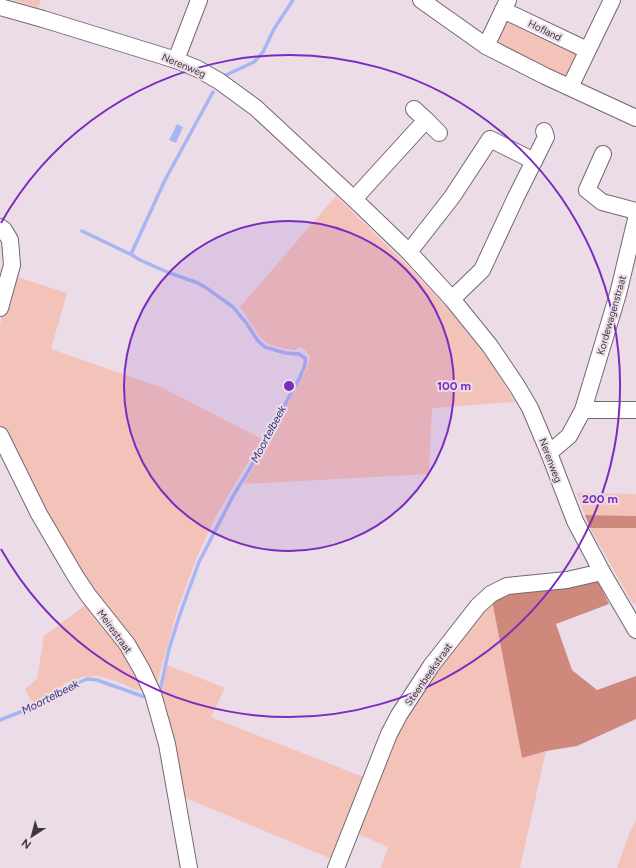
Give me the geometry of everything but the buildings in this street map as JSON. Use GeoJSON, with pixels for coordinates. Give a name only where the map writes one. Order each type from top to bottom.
{"type":"FeatureCollection","features":[{"type":"Feature","properties":{"kind":"street"},"geometry":{"type":"LineString","coordinates":[[176,60],[199,0]]}},
{"type":"Feature","properties":{"kind":"street"},"geometry":{"type":"LineString","coordinates":[[421,0],[486,46],[636,118]]}},
{"type":"Feature","properties":{"kind":"street"},"geometry":{"type":"LineString","coordinates":[[570,87],[612,0]]}},
{"type":"Feature","properties":{"kind":"street","name":"Hofland"},"geometry":{"type":"LineString","coordinates":[[486,46],[506,5],[587,50]]}},
{"type":"Feature","properties":{"kind":"street","name":"Nerenweg"},"geometry":{"type":"LineString","coordinates":[[0,7],[176,60],[198,69],[256,108],[354,198],[409,252],[452,299],[490,346],[517,386],[530,408],[575,521],[602,572],[636,630]]}},
{"type":"Feature","properties":{"kind":"street"},"geometry":{"type":"LineString","coordinates":[[414,109],[439,133]]}},
{"type":"Feature","properties":{"kind":"street"},"geometry":{"type":"LineString","coordinates":[[354,198],[426,120]]}},
{"type":"Feature","properties":{"kind":"street"},"geometry":{"type":"LineString","coordinates":[[452,299],[482,270],[546,137],[544,131]]}},
{"type":"Feature","properties":{"kind":"street"},"geometry":{"type":"LineString","coordinates":[[409,252],[452,197],[490,139],[534,162]]}},
{"type":"Feature","properties":{"kind":"street"},"geometry":{"type":"LineString","coordinates":[[602,154],[587,190],[602,202],[636,211]]}},
{"type":"Feature","properties":{"kind":"street","name":"Kordewagenstraat"},"geometry":{"type":"LineString","coordinates":[[549,453],[569,436],[584,410],[618,294],[636,219]]}},
{"type":"Feature","properties":{"kind":"street"},"geometry":{"type":"LineString","coordinates":[[0,228],[4,230],[10,240],[12,266],[0,308]]}},
{"type":"Feature","properties":{"kind":"street"},"geometry":{"type":"LineString","coordinates":[[584,410],[636,410]]}},
{"type":"Feature","properties":{"kind":"street","name":"Meirestraat"},"geometry":{"type":"LineString","coordinates":[[0,435],[39,514],[76,577],[88,595],[127,644],[142,670],[153,694],[167,744],[189,868]]}},
{"type":"Feature","properties":{"kind":"street","name":"Steenbeekstraat"},"geometry":{"type":"LineString","coordinates":[[336,868],[389,734],[399,714],[430,666],[478,606],[491,594],[507,586],[567,580],[602,572]]}},
{"type":"Feature","properties":{"kind":"shaded area"},"geometry":{"type":"Polygon","coordinates":[[[12,0],[41,0],[38,8],[12,0]]]}},
{"type":"Feature","properties":{"kind":"shaded area"},"geometry":{"type":"Polygon","coordinates":[[[505,19],[580,55],[567,79],[494,45],[505,19]]]}},
{"type":"Feature","properties":{"kind":"shaded area"},"geometry":{"type":"Polygon","coordinates":[[[336,196],[406,264],[451,312],[492,364],[515,402],[432,408],[429,474],[244,484],[308,366],[310,357],[301,347],[295,350],[285,349],[269,344],[261,338],[240,307],[336,196]]]}},
{"type":"Feature","properties":{"kind":"shaded area"},"geometry":{"type":"Polygon","coordinates":[[[14,276],[67,293],[51,349],[163,388],[262,439],[216,516],[197,557],[178,608],[156,687],[88,588],[0,425],[0,324],[14,276]]]}},
{"type":"Feature","properties":{"kind":"shaded area"},"geometry":{"type":"Polygon","coordinates":[[[577,493],[636,494],[636,516],[585,515],[577,493]]]}},
{"type":"Feature","properties":{"kind":"shaded area"},"geometry":{"type":"Polygon","coordinates":[[[585,515],[636,516],[636,528],[590,528],[585,515]]]}},
{"type":"Feature","properties":{"kind":"shaded area"},"geometry":{"type":"Polygon","coordinates":[[[590,528],[636,528],[636,602],[633,604],[590,528]]]}},
{"type":"Feature","properties":{"kind":"shaded area"},"geometry":{"type":"Polygon","coordinates":[[[597,579],[609,604],[556,624],[572,670],[597,690],[636,676],[636,719],[577,746],[546,751],[522,758],[492,600],[510,592],[597,579]]]}},
{"type":"Feature","properties":{"kind":"shaded area"},"geometry":{"type":"Polygon","coordinates":[[[492,600],[522,758],[546,751],[520,868],[381,868],[388,847],[356,833],[396,731],[437,667],[492,600]]]}},
{"type":"Feature","properties":{"kind":"shaded area"},"geometry":{"type":"Polygon","coordinates":[[[90,602],[115,636],[146,691],[134,689],[116,681],[97,676],[82,677],[66,683],[33,704],[25,689],[37,679],[44,636],[90,602]]]}},
{"type":"Feature","properties":{"kind":"shaded area"},"geometry":{"type":"Polygon","coordinates":[[[167,665],[225,688],[211,717],[366,778],[334,860],[181,796],[159,692],[167,665]]]}},
{"type":"Feature","properties":{"kind":"shaded area"},"geometry":{"type":"Polygon","coordinates":[[[636,821],[636,868],[617,868],[629,834],[636,821]]]}},
{"type":"Feature","properties":{"kind":"water"},"geometry":{"type":"Polygon","coordinates":[[[177,124],[183,127],[176,143],[169,140],[177,124]]]}},
{"type":"Feature","properties":{"kind":"waterway","name":"Moortelbeek"},"geometry":{"type":"LineString","coordinates":[[226,75],[254,62],[263,52],[274,29],[293,0]]}},
{"type":"Feature","properties":{"kind":"waterway","name":"Moortelbeek"},"geometry":{"type":"LineString","coordinates":[[132,255],[132,252],[165,180],[213,92]]}},
{"type":"Feature","properties":{"kind":"waterway","name":"Moortelbeek"},"geometry":{"type":"LineString","coordinates":[[82,231],[140,260],[167,272],[198,283],[233,307],[247,324],[258,341],[265,347],[285,353],[299,354],[305,358],[305,366],[300,377],[233,496],[199,562],[169,649],[161,686],[158,693]]}},
{"type":"Feature","properties":{"kind":"waterway","name":"Moortelbeek"},"geometry":{"type":"LineString","coordinates":[[0,720],[33,707],[68,687],[87,679],[97,680],[147,697]]}}]}
